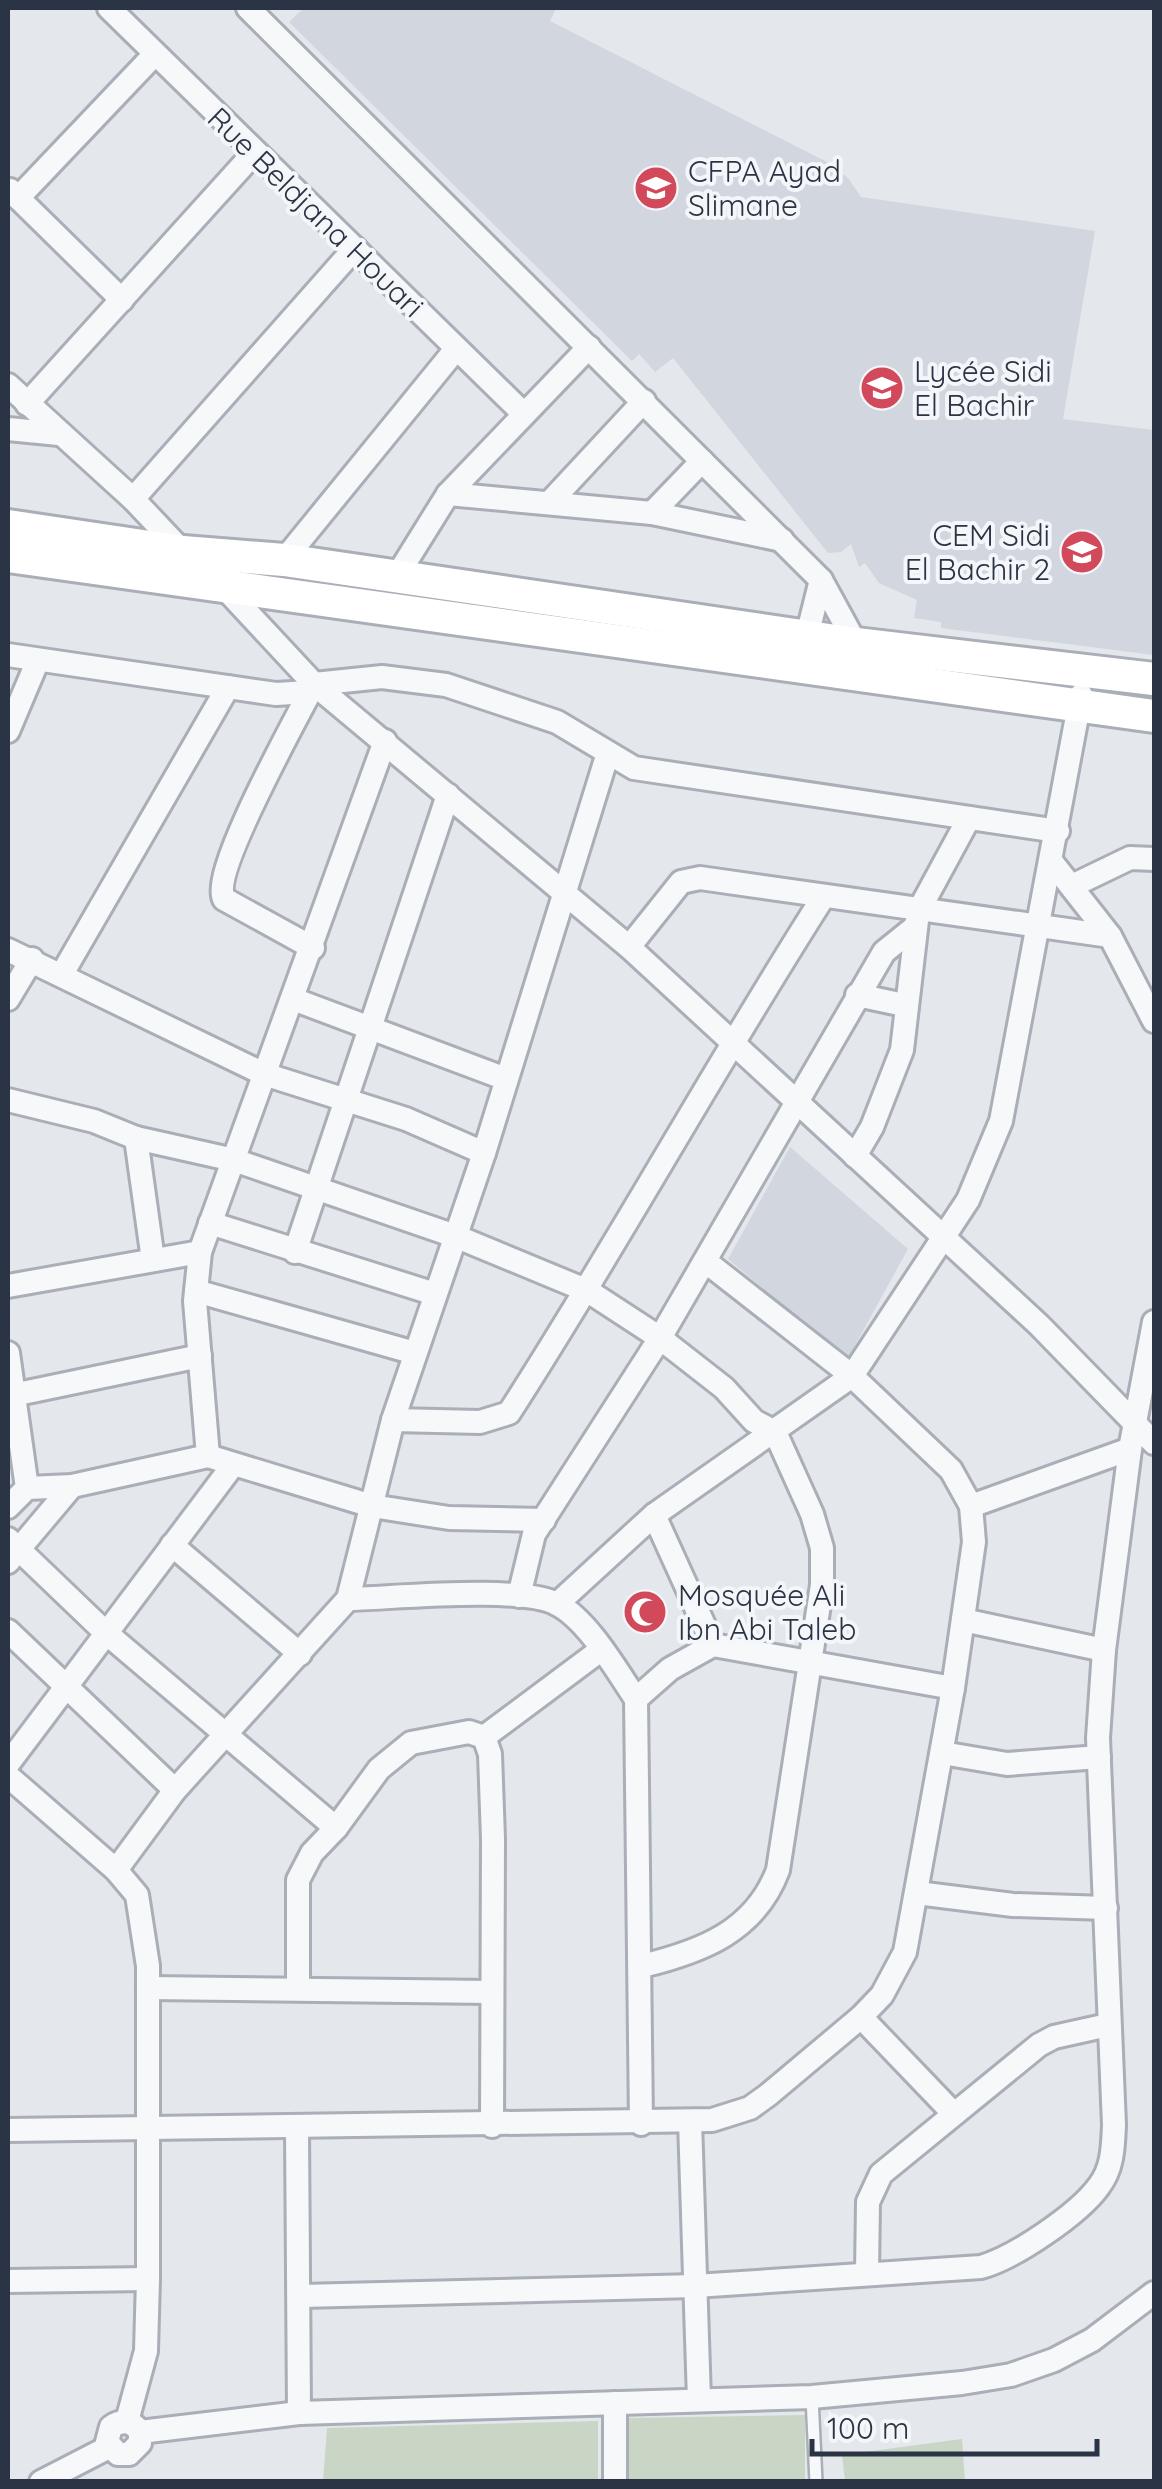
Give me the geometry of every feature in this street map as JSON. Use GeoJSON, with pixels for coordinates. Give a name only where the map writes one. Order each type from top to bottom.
{"type":"FeatureCollection","features":[{"type":"Feature","properties":{"kind":"street","name":"Rue Beldjana Houari"},"geometry":{"type":"LineString","coordinates":[[109,8],[524,414]]}},
{"type":"Feature","properties":{"kind":"street"},"geometry":{"type":"LineString","coordinates":[[248,8],[821,580],[856,644]]}},
{"type":"Feature","properties":{"kind":"street"},"geometry":{"type":"LineString","coordinates":[[122,300],[13,193],[155,54]]}},
{"type":"Feature","properties":{"kind":"street"},"geometry":{"type":"LineString","coordinates":[[27,404],[254,153]]}},
{"type":"Feature","properties":{"kind":"street"},"geometry":{"type":"LineString","coordinates":[[133,499],[355,248]]}},
{"type":"Feature","properties":{"kind":"street"},"geometry":{"type":"LineString","coordinates":[[395,579],[448,494],[589,347]]}},
{"type":"Feature","properties":{"kind":"street"},"geometry":{"type":"LineString","coordinates":[[284,560],[456,349]]}},
{"type":"Feature","properties":{"kind":"street"},"geometry":{"type":"LineString","coordinates":[[8,385],[219,582],[312,688],[385,741],[629,947],[1038,1324],[1154,1443]]}},
{"type":"Feature","properties":{"kind":"street"},"geometry":{"type":"LineString","coordinates":[[551,501],[644,401]]}},
{"type":"Feature","properties":{"kind":"street"},"geometry":{"type":"LineString","coordinates":[[8,429],[59,434]]}},
{"type":"Feature","properties":{"kind":"street"},"geometry":{"type":"LineString","coordinates":[[652,513],[702,461]]}},
{"type":"Feature","properties":{"kind":"street"},"geometry":{"type":"LineString","coordinates":[[448,494],[652,513],[782,540]]}},
{"type":"Feature","properties":{"kind":"street"},"geometry":{"type":"LineString","coordinates":[[8,526],[183,552],[284,560],[856,644],[1154,679]]}},
{"type":"Feature","properties":{"kind":"street"},"geometry":{"type":"LineString","coordinates":[[8,556],[219,582],[1154,716]]}},
{"type":"Feature","properties":{"kind":"street"},"geometry":{"type":"LineString","coordinates":[[807,636],[821,580]]}},
{"type":"Feature","properties":{"kind":"street"},"geometry":{"type":"LineString","coordinates":[[8,655],[276,694],[382,677],[446,685],[557,722],[608,756],[652,772],[1058,830]]}},
{"type":"Feature","properties":{"kind":"street"},"geometry":{"type":"LineString","coordinates":[[8,730],[38,660]]}},
{"type":"Feature","properties":{"kind":"street"},"geometry":{"type":"LineString","coordinates":[[557,1604],[654,1516],[852,1376],[968,1200],[1001,1121],[1086,672]]}},
{"type":"Feature","properties":{"kind":"street"},"geometry":{"type":"LineString","coordinates":[[62,974],[228,687]]}},
{"type":"Feature","properties":{"kind":"street"},"geometry":{"type":"LineString","coordinates":[[312,688],[253,803],[220,881],[220,892],[224,899],[313,948]]}},
{"type":"Feature","properties":{"kind":"street"},"geometry":{"type":"LineString","coordinates":[[208,1456],[196,1291],[200,1252],[385,741]]}},
{"type":"Feature","properties":{"kind":"street"},"geometry":{"type":"LineString","coordinates":[[116,1870],[175,1790],[348,1599],[394,1420],[484,1153],[608,756]]}},
{"type":"Feature","properties":{"kind":"street"},"geometry":{"type":"LineString","coordinates":[[295,1252],[448,795]]}},
{"type":"Feature","properties":{"kind":"street"},"geometry":{"type":"LineString","coordinates":[[519,1596],[534,1534],[660,1338],[857,995],[884,952],[917,919],[969,818]]}},
{"type":"Feature","properties":{"kind":"street"},"geometry":{"type":"LineString","coordinates":[[1074,886],[1130,858],[1154,859]]}},
{"type":"Feature","properties":{"kind":"street"},"geometry":{"type":"LineString","coordinates":[[1051,861],[1110,936],[1154,1021]]}},
{"type":"Feature","properties":{"kind":"street"},"geometry":{"type":"LineString","coordinates":[[629,947],[680,882],[700,878],[917,919],[1038,925],[1110,936]]}},
{"type":"Feature","properties":{"kind":"street"},"geometry":{"type":"LineString","coordinates":[[394,1420],[480,1422],[510,1413],[588,1290],[732,1040],[822,898]]}},
{"type":"Feature","properties":{"kind":"street"},"geometry":{"type":"LineString","coordinates":[[854,1156],[872,1127],[902,1050],[904,1005],[914,962],[917,919]]}},
{"type":"Feature","properties":{"kind":"street"},"geometry":{"type":"LineString","coordinates":[[8,950],[264,1074],[406,1120],[484,1153]]}},
{"type":"Feature","properties":{"kind":"street"},"geometry":{"type":"LineString","coordinates":[[8,999],[32,959]]}},
{"type":"Feature","properties":{"kind":"street"},"geometry":{"type":"LineString","coordinates":[[857,995],[904,1005]]}},
{"type":"Feature","properties":{"kind":"street"},"geometry":{"type":"LineString","coordinates":[[293,998],[506,1079]]}},
{"type":"Feature","properties":{"kind":"street"},"geometry":{"type":"LineString","coordinates":[[8,1100],[94,1121],[136,1138],[234,1160],[455,1236],[588,1290],[660,1338],[724,1388],[754,1420],[775,1432],[812,1514],[822,1548],[822,1585],[794,1785],[772,1884],[730,1932],[697,1953],[642,1966]]}},
{"type":"Feature","properties":{"kind":"street"},"geometry":{"type":"LineString","coordinates":[[136,1138],[153,1260]]}},
{"type":"Feature","properties":{"kind":"street"},"geometry":{"type":"LineString","coordinates":[[210,1223],[435,1294]]}},
{"type":"Feature","properties":{"kind":"street"},"geometry":{"type":"LineString","coordinates":[[8,1286],[200,1252]]}},
{"type":"Feature","properties":{"kind":"street"},"geometry":{"type":"LineString","coordinates":[[8,2130],[298,2129],[712,2120],[750,2108],[861,2017],[895,1975],[905,1952],[918,1893],[953,1688],[974,1542],[971,1506],[951,1470],[852,1376],[704,1261]]}},
{"type":"Feature","properties":{"kind":"street"},"geometry":{"type":"LineString","coordinates":[[196,1291],[415,1353]]}},
{"type":"Feature","properties":{"kind":"street"},"geometry":{"type":"LineString","coordinates":[[301,2296],[695,2286],[866,2272],[946,2271],[993,2264],[1013,2254],[1091,2194],[1106,2174],[1113,2150],[1099,1757],[1104,1650],[1130,1448],[1154,1322]]}},
{"type":"Feature","properties":{"kind":"street"},"geometry":{"type":"LineString","coordinates":[[8,1353],[27,1488]]}},
{"type":"Feature","properties":{"kind":"street"},"geometry":{"type":"LineString","coordinates":[[11,1395],[200,1356]]}},
{"type":"Feature","properties":{"kind":"street"},"geometry":{"type":"LineString","coordinates":[[971,1506],[1130,1448]]}},
{"type":"Feature","properties":{"kind":"street"},"geometry":{"type":"LineString","coordinates":[[8,1507],[27,1488],[72,1486],[208,1456],[372,1506],[449,1518],[544,1520]]}},
{"type":"Feature","properties":{"kind":"street"},"geometry":{"type":"LineString","coordinates":[[8,1764],[233,1465]]}},
{"type":"Feature","properties":{"kind":"street"},"geometry":{"type":"LineString","coordinates":[[72,1486],[11,1550],[336,1828]]}},
{"type":"Feature","properties":{"kind":"street"},"geometry":{"type":"LineString","coordinates":[[654,1516],[712,1645]]}},
{"type":"Feature","properties":{"kind":"street"},"geometry":{"type":"LineString","coordinates":[[172,1546],[300,1654]]}},
{"type":"Feature","properties":{"kind":"street"},"geometry":{"type":"LineString","coordinates":[[348,1599],[519,1596],[557,1604],[602,1649],[636,1699],[641,2124]]}},
{"type":"Feature","properties":{"kind":"street"},"geometry":{"type":"LineString","coordinates":[[963,1620],[1104,1650]]}},
{"type":"Feature","properties":{"kind":"street"},"geometry":{"type":"LineString","coordinates":[[8,1632],[175,1790]]}},
{"type":"Feature","properties":{"kind":"street"},"geometry":{"type":"LineString","coordinates":[[636,1699],[670,1670],[712,1645],[953,1688]]}},
{"type":"Feature","properties":{"kind":"street"},"geometry":{"type":"LineString","coordinates":[[484,1737],[602,1649]]}},
{"type":"Feature","properties":{"kind":"street"},"geometry":{"type":"LineString","coordinates":[[298,1990],[298,1880],[312,1853],[336,1828],[379,1769],[411,1743],[469,1732],[484,1737]]}},
{"type":"Feature","properties":{"kind":"street"},"geometry":{"type":"LineString","coordinates":[[484,1737],[491,1786],[492,2126]]}},
{"type":"Feature","properties":{"kind":"street"},"geometry":{"type":"LineString","coordinates":[[942,1753],[1008,1764],[1099,1757]]}},
{"type":"Feature","properties":{"kind":"street"},"geometry":{"type":"LineString","coordinates":[[8,1776],[116,1870],[137,1895],[148,1988],[146,2351],[133,2427],[140,2443],[134,2452],[118,2454],[110,2447],[42,2482]]}},
{"type":"Feature","properties":{"kind":"street"},"geometry":{"type":"LineString","coordinates":[[918,1893],[1013,1905],[1106,1908]]}},
{"type":"Feature","properties":{"kind":"street"},"geometry":{"type":"LineString","coordinates":[[148,1988],[492,1992]]}},
{"type":"Feature","properties":{"kind":"street"},"geometry":{"type":"LineString","coordinates":[[861,2017],[954,2114]]}},
{"type":"Feature","properties":{"kind":"street"},"geometry":{"type":"LineString","coordinates":[[866,2272],[866,2216],[874,2183],[1039,2045],[1054,2036],[1108,2025]]}},
{"type":"Feature","properties":{"kind":"street"},"geometry":{"type":"LineString","coordinates":[[690,2121],[699,2400]]}},
{"type":"Feature","properties":{"kind":"street"},"geometry":{"type":"LineString","coordinates":[[298,2129],[299,2414]]}},
{"type":"Feature","properties":{"kind":"street"},"geometry":{"type":"LineString","coordinates":[[8,2281],[148,2279]]}},
{"type":"Feature","properties":{"kind":"street"},"geometry":{"type":"LineString","coordinates":[[133,2427],[299,2414],[812,2396],[962,2383],[1033,2368],[1092,2340],[1154,2293]]}},
{"type":"Feature","properties":{"kind":"street"},"geometry":{"type":"LineString","coordinates":[[614,2403],[614,2482]]}},
{"type":"Feature","properties":{"kind":"lane"},"geometry":{"type":"LineString","coordinates":[[812,2396],[816,2482]]}},
{"type":"Feature","properties":{"kind":"shaded area"},"geometry":{"type":"Polygon","coordinates":[[[304,8],[556,8],[550,21],[827,162],[848,178],[861,197],[1095,231],[1063,419],[1154,430],[1154,655],[941,628],[941,622],[914,618],[917,600],[879,583],[865,563],[859,567],[851,544],[841,552],[828,553],[673,358],[655,372],[639,354],[632,361],[289,22],[304,8]]]}},
{"type":"Feature","properties":{"kind":"shaded area"},"geometry":{"type":"Polygon","coordinates":[[[790,1147],[908,1249],[847,1360],[728,1259],[790,1147]]]}},
{"type":"Feature","properties":{"kind":"green space"},"geometry":{"type":"Polygon","coordinates":[[[805,2415],[805,2481],[628,2481],[629,2418],[805,2415]]]}},
{"type":"Feature","properties":{"kind":"green space"},"geometry":{"type":"Polygon","coordinates":[[[598,2421],[598,2481],[323,2481],[327,2428],[598,2421]]]}},
{"type":"Feature","properties":{"kind":"green space"},"geometry":{"type":"Polygon","coordinates":[[[962,2439],[965,2481],[845,2481],[842,2455],[962,2439]]]}},
{"type":"Feature","properties":{"kind":"place","name":"CFPA Ayad Slimane"},"geometry":{"type":"Point","coordinates":[656,188]}},
{"type":"Feature","properties":{"kind":"place","name":"Lycée Sidi El Bachir"},"geometry":{"type":"Point","coordinates":[882,388]}},
{"type":"Feature","properties":{"kind":"place","name":"CEM Sidi El Bachir 2"},"geometry":{"type":"Point","coordinates":[1082,552]}},
{"type":"Feature","properties":{"kind":"place","name":"Mosquée Ali Ibn Abi Taleb"},"geometry":{"type":"Point","coordinates":[645,1612]}}]}
